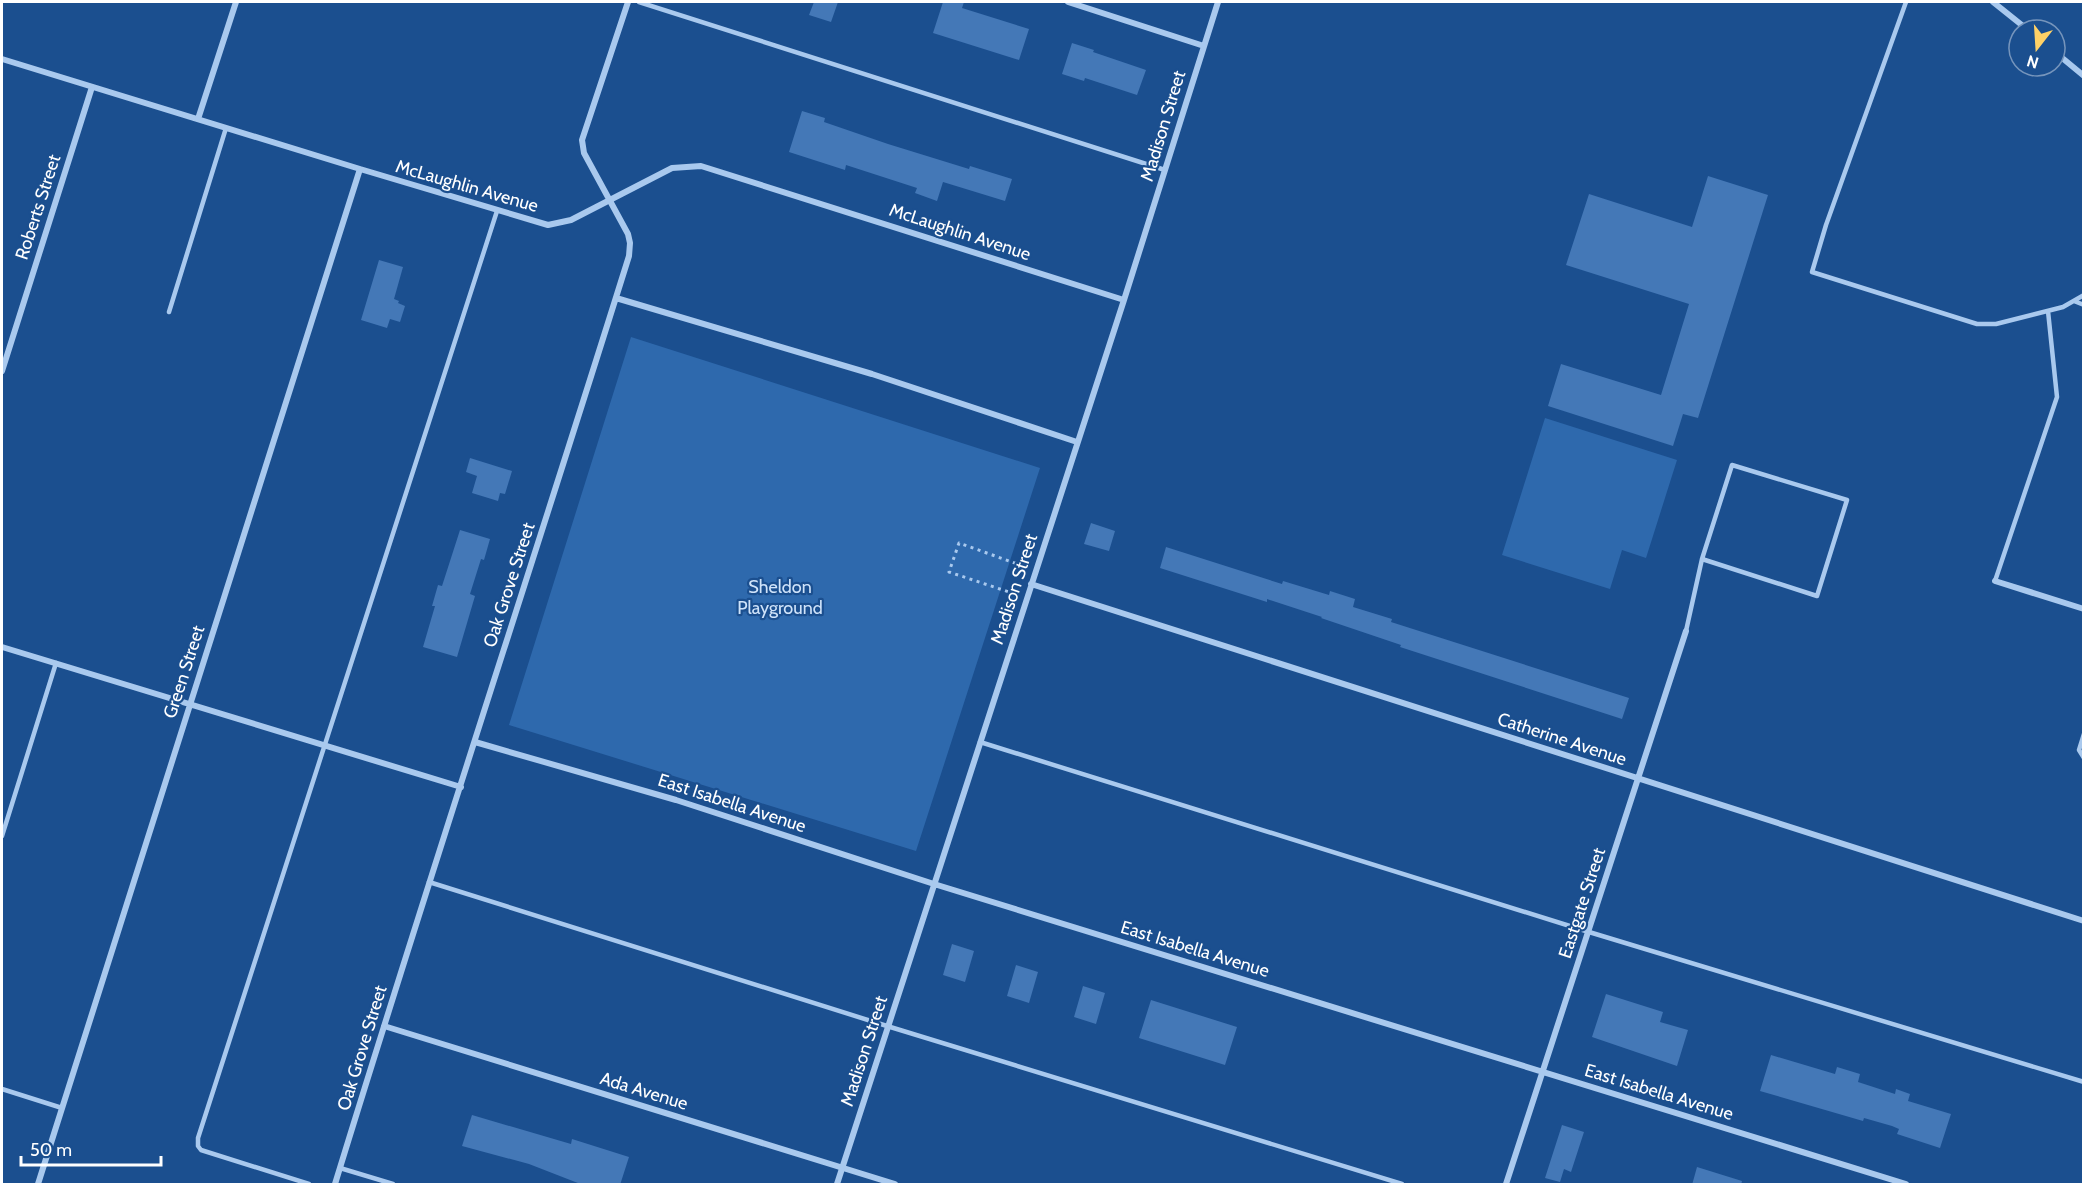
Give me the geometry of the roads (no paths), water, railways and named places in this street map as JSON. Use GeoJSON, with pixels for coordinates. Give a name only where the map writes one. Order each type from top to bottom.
{"type":"FeatureCollection","features":[{"type":"Feature","properties":{"kind":"street"},"geometry":{"type":"LineString","coordinates":[[198,119],[236,2]]}},
{"type":"Feature","properties":{"kind":"street","name":"Oak Grove Street"},"geometry":{"type":"LineString","coordinates":[[335,1185],[429,882],[629,256],[628,234],[584,153],[582,140],[628,2]]}},
{"type":"Feature","properties":{"kind":"street"},"geometry":{"type":"LineString","coordinates":[[1068,2],[1204,46]]}},
{"type":"Feature","properties":{"kind":"street","name":"Madison Street"},"geometry":{"type":"LineString","coordinates":[[837,1185],[1124,300],[1218,2]]}},
{"type":"Feature","properties":{"kind":"street"},"geometry":{"type":"LineString","coordinates":[[1993,2],[2013,18]]}},
{"type":"Feature","properties":{"kind":"street","name":"McLaughlin Avenue"},"geometry":{"type":"LineString","coordinates":[[2,59],[360,170],[548,225],[571,220],[672,168],[701,166],[1124,300]]}},
{"type":"Feature","properties":{"kind":"street"},"geometry":{"type":"LineString","coordinates":[[2067,62],[2084,76]]}},
{"type":"Feature","properties":{"kind":"street","name":"Roberts Street"},"geometry":{"type":"LineString","coordinates":[[2,371],[92,87]]}},
{"type":"Feature","properties":{"kind":"street","name":"Green Street"},"geometry":{"type":"LineString","coordinates":[[38,1185],[360,170]]}},
{"type":"Feature","properties":{"kind":"street"},"geometry":{"type":"LineString","coordinates":[[616,298],[872,374],[1077,442]]}},
{"type":"Feature","properties":{"kind":"street"},"geometry":{"type":"LineString","coordinates":[[1995,581],[2084,609]]}},
{"type":"Feature","properties":{"kind":"street","name":"Catherine Avenue"},"geometry":{"type":"LineString","coordinates":[[1031,584],[2084,921]]}},
{"type":"Feature","properties":{"kind":"street","name":"Eastgate Street"},"geometry":{"type":"LineString","coordinates":[[1506,1185],[1686,631]]}},
{"type":"Feature","properties":{"kind":"street"},"geometry":{"type":"LineString","coordinates":[[2,647],[461,787]]}},
{"type":"Feature","properties":{"kind":"street","name":"East Isabella Avenue"},"geometry":{"type":"LineString","coordinates":[[475,742],[676,800],[934,884],[1906,1185]]}},
{"type":"Feature","properties":{"kind":"street","name":"Ada Avenue"},"geometry":{"type":"LineString","coordinates":[[384,1026],[895,1185]]}},
{"type":"Feature","properties":{"kind":"lane"},"geometry":{"type":"LineString","coordinates":[[639,2],[1165,170]]}},
{"type":"Feature","properties":{"kind":"lane"},"geometry":{"type":"LineString","coordinates":[[1906,2],[1826,225],[1812,272],[1977,324],[1996,324],[2063,308],[2084,294]]}},
{"type":"Feature","properties":{"kind":"lane"},"geometry":{"type":"LineString","coordinates":[[169,312],[226,128]]}},
{"type":"Feature","properties":{"kind":"lane"},"geometry":{"type":"LineString","coordinates":[[309,1185],[201,1150],[198,1146],[202,1127],[497,211]]}},
{"type":"Feature","properties":{"kind":"lane"},"geometry":{"type":"LineString","coordinates":[[2074,301],[2084,305]]}},
{"type":"Feature","properties":{"kind":"lane"},"geometry":{"type":"LineString","coordinates":[[1995,581],[2057,397],[2048,311]]}},
{"type":"Feature","properties":{"kind":"lane"},"geometry":{"type":"LineString","coordinates":[[1686,631],[1702,559],[1732,465],[1847,500],[1817,596],[1702,559]]}},
{"type":"Feature","properties":{"kind":"lane"},"geometry":{"type":"LineString","coordinates":[[2,836],[56,663]]}},
{"type":"Feature","properties":{"kind":"lane"},"geometry":{"type":"LineString","coordinates":[[2084,734],[2079,750],[2084,758]]}},
{"type":"Feature","properties":{"kind":"lane"},"geometry":{"type":"LineString","coordinates":[[980,742],[1588,932],[2084,1082]]}},
{"type":"Feature","properties":{"kind":"lane"},"geometry":{"type":"LineString","coordinates":[[429,882],[1402,1185]]}},
{"type":"Feature","properties":{"kind":"lane"},"geometry":{"type":"LineString","coordinates":[[2,1089],[62,1108]]}},
{"type":"Feature","properties":{"kind":"lane"},"geometry":{"type":"LineString","coordinates":[[340,1168],[393,1185]]}},
{"type":"Feature","properties":{"kind":"park label","name":"Sheldon Playground"},"geometry":{"type":"Point","coordinates":[780,597]}}]}
